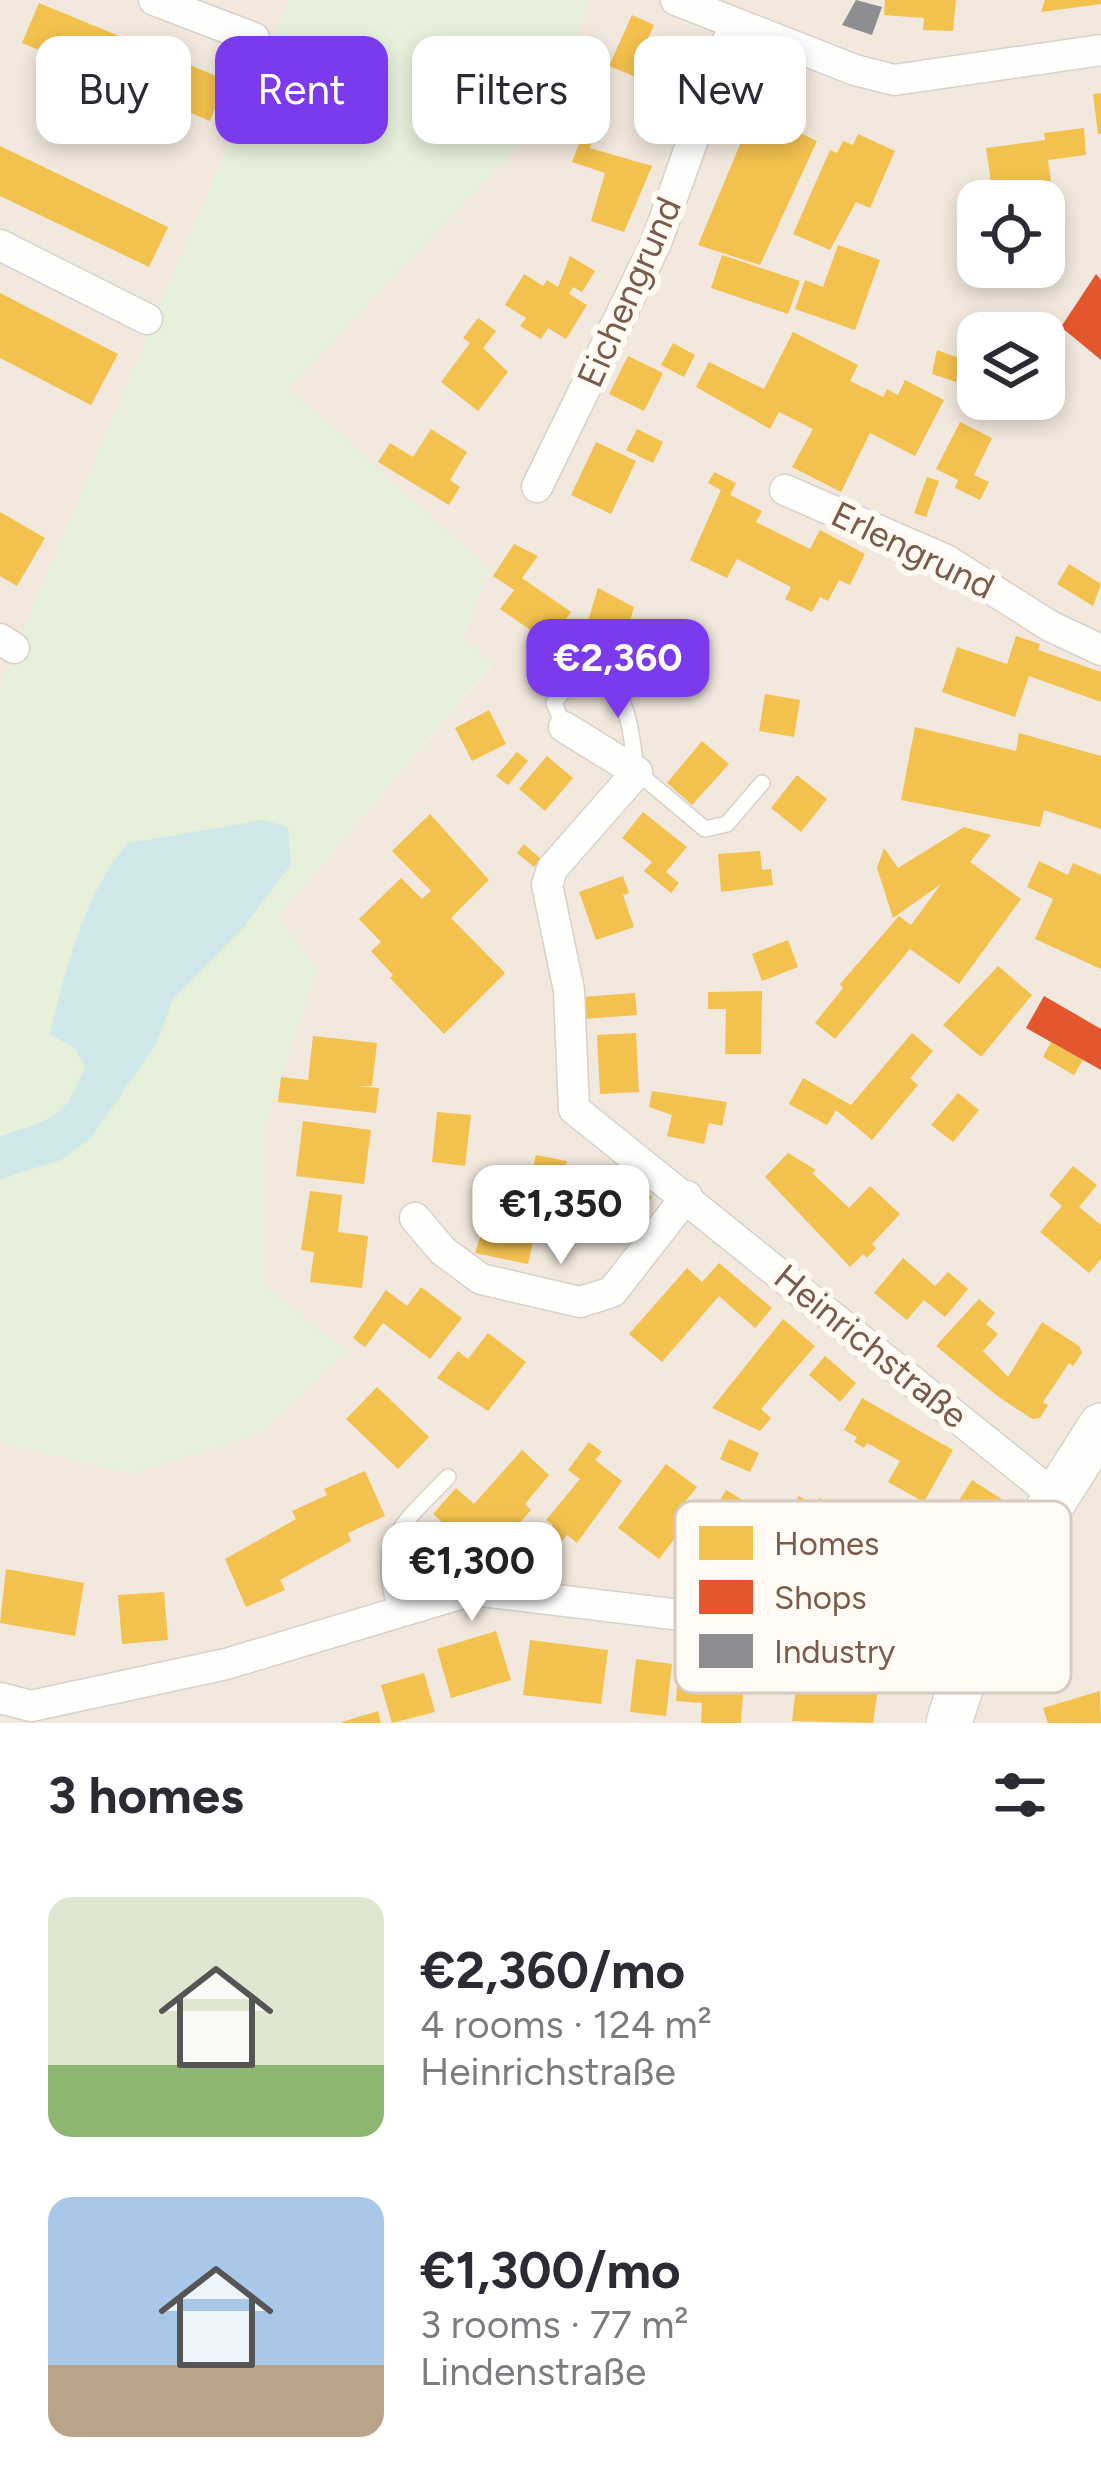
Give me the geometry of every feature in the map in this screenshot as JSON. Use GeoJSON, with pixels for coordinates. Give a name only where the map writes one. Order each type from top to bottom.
{"type":"FeatureCollection","features":[{"type":"Feature","properties":{"kind":"street"},"geometry":{"type":"LineString","coordinates":[[154,0],[249,36]]}},
{"type":"Feature","properties":{"kind":"street"},"geometry":{"type":"LineString","coordinates":[[676,0],[894,80],[1101,50]]}},
{"type":"Feature","properties":{"kind":"street","name":"Eichengrund"},"geometry":{"type":"LineString","coordinates":[[537,487],[656,244],[734,25]]}},
{"type":"Feature","properties":{"kind":"street"},"geometry":{"type":"LineString","coordinates":[[0,245],[147,319]]}},
{"type":"Feature","properties":{"kind":"street","name":"Erlengrund"},"geometry":{"type":"LineString","coordinates":[[785,490],[946,560],[1050,626],[1101,650]]}},
{"type":"Feature","properties":{"kind":"street"},"geometry":{"type":"LineString","coordinates":[[563,727],[637,772]]}},
{"type":"Feature","properties":{"kind":"street","name":"Heinrichstraße"},"geometry":{"type":"LineString","coordinates":[[637,772],[552,869],[547,885],[569,991],[574,1109],[1056,1497]]}},
{"type":"Feature","properties":{"kind":"street"},"geometry":{"type":"LineString","coordinates":[[415,1217],[442,1252],[481,1279],[580,1302],[612,1292],[687,1196]]}},
{"type":"Feature","properties":{"kind":"street"},"geometry":{"type":"LineString","coordinates":[[1053,1501],[1101,1426]]}},
{"type":"Feature","properties":{"kind":"street"},"geometry":{"type":"LineString","coordinates":[[0,1698],[31,1706],[226,1664],[473,1590],[675,1614]]}},
{"type":"Feature","properties":{"kind":"street"},"geometry":{"type":"LineString","coordinates":[[949,1723],[958,1693]]}},
{"type":"Feature","properties":{"kind":"lane"},"geometry":{"type":"LineString","coordinates":[[563,727],[554,704],[578,670],[598,673],[624,697],[637,772],[705,830],[727,824],[762,783]]}},
{"type":"Feature","properties":{"kind":"lane"},"geometry":{"type":"LineString","coordinates":[[396,1610],[387,1578],[387,1550],[404,1523],[448,1477]]}},
{"type":"Feature","properties":{"kind":"shaded area"},"geometry":{"type":"Polygon","coordinates":[[[0,0],[289,0],[274,36],[215,36],[215,144],[228,144],[0,687],[0,0]]]}},
{"type":"Feature","properties":{"kind":"shaded area"},"geometry":{"type":"Polygon","coordinates":[[[588,0],[1101,0],[1101,1723],[961,1723],[945,1693],[1071,1693],[1071,1501],[675,1501],[675,1693],[932,1693],[924,1723],[0,1723],[0,1442],[132,1474],[264,1284],[264,1128],[317,969],[277,917],[493,664],[462,639],[490,569],[288,388],[520,144],[610,144],[610,36],[578,36],[588,0]]]}},
{"type":"Feature","properties":{"kind":"green space"},"geometry":{"type":"Polygon","coordinates":[[[289,0],[588,0],[578,36],[412,36],[412,144],[520,144],[289,388],[490,569],[462,638],[493,663],[277,917],[317,969],[264,1128],[264,1284],[346,1351],[262,1433],[132,1474],[0,1442],[0,687],[228,144],[388,144],[388,36],[274,36],[289,0]]]}},
{"type":"Feature","properties":{"kind":"water"},"geometry":{"type":"Polygon","coordinates":[[[263,820],[288,827],[291,865],[243,928],[173,999],[156,1044],[91,1138],[61,1160],[0,1179],[0,1136],[32,1126],[63,1108],[85,1066],[75,1049],[50,1034],[78,934],[112,864],[128,843],[263,820]]]}},
{"type":"Feature","properties":{"kind":"building: Homes"},"geometry":{"type":"Polygon","coordinates":[[[885,0],[956,0],[953,31],[923,30],[924,18],[884,15],[885,0]]]}},
{"type":"Feature","properties":{"kind":"building: Homes"},"geometry":{"type":"Polygon","coordinates":[[[1045,0],[1101,0],[1101,4],[1041,12],[1045,0]]]}},
{"type":"Feature","properties":{"kind":"building: Homes"},"geometry":{"type":"Polygon","coordinates":[[[39,3],[119,36],[36,36],[36,49],[22,43],[39,3]]]}},
{"type":"Feature","properties":{"kind":"building: Homes"},"geometry":{"type":"Polygon","coordinates":[[[632,15],[654,25],[649,36],[634,36],[634,76],[610,64],[632,15]]]}},
{"type":"Feature","properties":{"kind":"building: Homes"},"geometry":{"type":"Polygon","coordinates":[[[191,66],[215,75],[210,121],[191,113],[191,66]]]}},
{"type":"Feature","properties":{"kind":"building: Homes"},"geometry":{"type":"Polygon","coordinates":[[[1101,93],[1101,134],[1098,134],[1093,94],[1101,93]]]}},
{"type":"Feature","properties":{"kind":"building: Homes"},"geometry":{"type":"Polygon","coordinates":[[[1084,128],[1086,155],[1048,160],[1051,180],[991,180],[986,148],[1045,140],[1044,133],[1084,128]]]}},
{"type":"Feature","properties":{"kind":"building: Homes"},"geometry":{"type":"Polygon","coordinates":[[[858,134],[895,151],[870,208],[856,202],[830,250],[793,234],[830,150],[837,153],[843,141],[853,145],[858,134]]]}},
{"type":"Feature","properties":{"kind":"building: Homes"},"geometry":{"type":"Polygon","coordinates":[[[806,136],[817,141],[760,265],[698,245],[740,144],[806,144],[806,136]]]}},
{"type":"Feature","properties":{"kind":"building: Homes"},"geometry":{"type":"Polygon","coordinates":[[[579,144],[591,144],[590,148],[652,166],[624,232],[591,221],[605,173],[572,162],[579,144]]]}},
{"type":"Feature","properties":{"kind":"building: Homes"},"geometry":{"type":"Polygon","coordinates":[[[0,146],[168,227],[149,267],[0,196],[0,146]]]}},
{"type":"Feature","properties":{"kind":"building: Homes"},"geometry":{"type":"Polygon","coordinates":[[[838,245],[880,260],[855,330],[795,309],[805,280],[823,287],[838,245]]]}},
{"type":"Feature","properties":{"kind":"building: Homes"},"geometry":{"type":"Polygon","coordinates":[[[722,255],[800,281],[788,314],[711,288],[722,255]]]}},
{"type":"Feature","properties":{"kind":"building: Homes"},"geometry":{"type":"Polygon","coordinates":[[[570,256],[595,271],[582,292],[573,287],[569,294],[587,305],[566,339],[548,328],[541,339],[520,326],[526,318],[505,305],[524,274],[543,286],[547,280],[558,287],[570,256]]]}},
{"type":"Feature","properties":{"kind":"building: Homes"},"geometry":{"type":"Polygon","coordinates":[[[0,293],[118,354],[91,405],[0,358],[0,293]]]}},
{"type":"Feature","properties":{"kind":"building: Homes"},"geometry":{"type":"Polygon","coordinates":[[[478,318],[496,331],[483,348],[508,372],[478,411],[441,382],[470,343],[463,338],[478,318]]]}},
{"type":"Feature","properties":{"kind":"building: Homes"},"geometry":{"type":"Polygon","coordinates":[[[793,332],[858,365],[850,381],[883,397],[887,389],[898,395],[905,380],[944,400],[915,456],[870,433],[841,492],[792,467],[813,429],[779,412],[770,429],[696,387],[709,362],[764,389],[793,332]]]}},
{"type":"Feature","properties":{"kind":"building: Homes"},"geometry":{"type":"Polygon","coordinates":[[[673,343],[695,355],[684,377],[661,365],[673,343]]]}},
{"type":"Feature","properties":{"kind":"building: Homes"},"geometry":{"type":"Polygon","coordinates":[[[937,350],[957,357],[956,382],[932,374],[937,350]]]}},
{"type":"Feature","properties":{"kind":"building: Homes"},"geometry":{"type":"Polygon","coordinates":[[[628,356],[663,373],[644,411],[609,394],[628,356]]]}},
{"type":"Feature","properties":{"kind":"building: Homes"},"geometry":{"type":"Polygon","coordinates":[[[960,422],[992,438],[974,475],[989,482],[980,500],[955,488],[958,480],[936,469],[960,422]]]}},
{"type":"Feature","properties":{"kind":"building: Homes"},"geometry":{"type":"Polygon","coordinates":[[[431,429],[467,452],[450,480],[460,487],[449,505],[378,462],[390,443],[413,457],[431,429]]]}},
{"type":"Feature","properties":{"kind":"building: Homes"},"geometry":{"type":"Polygon","coordinates":[[[637,429],[663,442],[653,463],[626,450],[637,429]]]}},
{"type":"Feature","properties":{"kind":"building: Homes"},"geometry":{"type":"Polygon","coordinates":[[[596,442],[636,461],[611,514],[571,495],[596,442]]]}},
{"type":"Feature","properties":{"kind":"building: Homes"},"geometry":{"type":"Polygon","coordinates":[[[714,472],[736,483],[730,495],[762,511],[756,522],[810,549],[820,530],[865,554],[850,585],[839,580],[828,601],[820,597],[812,612],[785,599],[791,587],[737,559],[727,578],[690,560],[721,490],[708,483],[714,472]]]}},
{"type":"Feature","properties":{"kind":"building: Homes"},"geometry":{"type":"Polygon","coordinates":[[[927,477],[939,481],[926,517],[914,513],[927,477]]]}},
{"type":"Feature","properties":{"kind":"building: Homes"},"geometry":{"type":"Polygon","coordinates":[[[0,512],[45,538],[17,586],[0,576],[0,512]]]}},
{"type":"Feature","properties":{"kind":"building: Homes"},"geometry":{"type":"Polygon","coordinates":[[[514,544],[538,556],[522,578],[571,612],[549,643],[500,609],[514,590],[493,576],[514,544]]]}},
{"type":"Feature","properties":{"kind":"building: Homes"},"geometry":{"type":"Polygon","coordinates":[[[1069,564],[1101,584],[1093,606],[1057,584],[1069,564]]]}},
{"type":"Feature","properties":{"kind":"building: Homes"},"geometry":{"type":"Polygon","coordinates":[[[598,588],[634,607],[626,635],[587,624],[598,588]]]}},
{"type":"Feature","properties":{"kind":"building: Homes"},"geometry":{"type":"Polygon","coordinates":[[[643,626],[692,653],[678,678],[649,674],[625,658],[643,626]]]}},
{"type":"Feature","properties":{"kind":"building: Homes"},"geometry":{"type":"Polygon","coordinates":[[[1016,636],[1040,644],[1038,650],[1101,672],[1101,702],[1029,676],[1015,717],[942,692],[957,647],[1007,664],[1016,636]]]}},
{"type":"Feature","properties":{"kind":"building: Homes"},"geometry":{"type":"Polygon","coordinates":[[[765,694],[800,700],[794,737],[759,731],[765,694]]]}},
{"type":"Feature","properties":{"kind":"building: Homes"},"geometry":{"type":"Polygon","coordinates":[[[489,710],[506,744],[472,761],[455,728],[489,710]]]}},
{"type":"Feature","properties":{"kind":"building: Homes"},"geometry":{"type":"Polygon","coordinates":[[[915,727],[1016,751],[1019,733],[1101,756],[1101,829],[1044,810],[1040,827],[901,800],[915,727]]]}},
{"type":"Feature","properties":{"kind":"building: Homes"},"geometry":{"type":"Polygon","coordinates":[[[702,741],[729,764],[692,805],[667,783],[702,741]]]}},
{"type":"Feature","properties":{"kind":"building: Homes"},"geometry":{"type":"Polygon","coordinates":[[[517,752],[528,761],[508,785],[496,776],[517,752]]]}},
{"type":"Feature","properties":{"kind":"building: Homes"},"geometry":{"type":"Polygon","coordinates":[[[547,756],[573,778],[545,811],[519,789],[547,756]]]}},
{"type":"Feature","properties":{"kind":"building: Homes"},"geometry":{"type":"Polygon","coordinates":[[[797,775],[827,799],[801,832],[771,808],[797,775]]]}},
{"type":"Feature","properties":{"kind":"building: Homes"},"geometry":{"type":"Polygon","coordinates":[[[643,812],[687,847],[666,872],[679,883],[671,893],[644,871],[652,862],[622,838],[643,812]]]}},
{"type":"Feature","properties":{"kind":"building: Homes"},"geometry":{"type":"Polygon","coordinates":[[[430,814],[489,880],[451,918],[505,973],[444,1034],[390,978],[393,975],[371,951],[381,942],[359,919],[401,878],[422,899],[431,891],[392,851],[430,814]]]}},
{"type":"Feature","properties":{"kind":"building: Homes"},"geometry":{"type":"Polygon","coordinates":[[[964,827],[991,835],[970,862],[1021,899],[959,984],[910,949],[835,1039],[815,1023],[843,988],[840,984],[899,916],[911,925],[941,884],[893,918],[877,868],[884,848],[898,868],[964,827]]]}},
{"type":"Feature","properties":{"kind":"building: Homes"},"geometry":{"type":"Polygon","coordinates":[[[524,844],[541,859],[534,867],[517,853],[524,844]]]}},
{"type":"Feature","properties":{"kind":"building: Homes"},"geometry":{"type":"Polygon","coordinates":[[[760,851],[762,870],[771,869],[773,885],[721,892],[718,854],[760,851]]]}},
{"type":"Feature","properties":{"kind":"building: Homes"},"geometry":{"type":"Polygon","coordinates":[[[1039,861],[1068,875],[1073,863],[1101,875],[1101,969],[1035,939],[1053,899],[1027,887],[1039,861]]]}},
{"type":"Feature","properties":{"kind":"building: Homes"},"geometry":{"type":"Polygon","coordinates":[[[623,876],[629,893],[623,895],[634,927],[596,940],[579,892],[623,876]]]}},
{"type":"Feature","properties":{"kind":"building: Homes"},"geometry":{"type":"Polygon","coordinates":[[[788,940],[798,967],[762,981],[752,954],[788,940]]]}},
{"type":"Feature","properties":{"kind":"building: Homes"},"geometry":{"type":"Polygon","coordinates":[[[998,966],[1032,995],[981,1057],[943,1025],[998,966]]]}},
{"type":"Feature","properties":{"kind":"building: Homes"},"geometry":{"type":"Polygon","coordinates":[[[762,991],[761,1054],[725,1054],[726,1009],[708,1009],[708,992],[762,991]]]}},
{"type":"Feature","properties":{"kind":"building: Homes"},"geometry":{"type":"Polygon","coordinates":[[[635,993],[637,1015],[583,1019],[581,997],[635,993]]]}},
{"type":"Feature","properties":{"kind":"building: Homes"},"geometry":{"type":"Polygon","coordinates":[[[636,1033],[639,1092],[600,1094],[597,1035],[636,1033]]]}},
{"type":"Feature","properties":{"kind":"building: Homes"},"geometry":{"type":"Polygon","coordinates":[[[912,1033],[933,1051],[910,1078],[918,1085],[872,1140],[836,1110],[827,1125],[789,1104],[803,1078],[851,1105],[912,1033]]]}},
{"type":"Feature","properties":{"kind":"building: Homes"},"geometry":{"type":"Polygon","coordinates":[[[313,1036],[377,1043],[372,1086],[357,1086],[379,1088],[376,1113],[278,1102],[281,1077],[308,1080],[313,1036]]]}},
{"type":"Feature","properties":{"kind":"building: Homes"},"geometry":{"type":"Polygon","coordinates":[[[1051,1042],[1083,1060],[1074,1075],[1043,1057],[1051,1042]]]}},
{"type":"Feature","properties":{"kind":"building: Homes"},"geometry":{"type":"Polygon","coordinates":[[[652,1091],[727,1102],[722,1126],[709,1123],[704,1144],[667,1136],[672,1115],[649,1107],[652,1091]]]}},
{"type":"Feature","properties":{"kind":"building: Homes"},"geometry":{"type":"Polygon","coordinates":[[[958,1093],[979,1110],[953,1142],[931,1125],[958,1093]]]}},
{"type":"Feature","properties":{"kind":"building: Homes"},"geometry":{"type":"Polygon","coordinates":[[[437,1112],[471,1115],[465,1166],[432,1162],[437,1112]]]}},
{"type":"Feature","properties":{"kind":"building: Homes"},"geometry":{"type":"Polygon","coordinates":[[[303,1121],[371,1130],[364,1184],[296,1176],[303,1121]]]}},
{"type":"Feature","properties":{"kind":"building: Homes"},"geometry":{"type":"Polygon","coordinates":[[[788,1153],[816,1170],[812,1173],[849,1208],[870,1186],[900,1214],[872,1244],[876,1248],[867,1258],[863,1254],[850,1267],[765,1177],[788,1153]]]}},
{"type":"Feature","properties":{"kind":"building: Homes"},"geometry":{"type":"Polygon","coordinates":[[[536,1155],[567,1161],[564,1174],[559,1173],[550,1211],[540,1208],[528,1264],[475,1253],[493,1198],[525,1205],[536,1155]]]}},
{"type":"Feature","properties":{"kind":"building: Homes"},"geometry":{"type":"Polygon","coordinates":[[[610,1165],[652,1197],[622,1238],[579,1205],[610,1165]]]}},
{"type":"Feature","properties":{"kind":"building: Homes"},"geometry":{"type":"Polygon","coordinates":[[[1073,1166],[1097,1185],[1079,1207],[1101,1225],[1101,1259],[1089,1273],[1040,1232],[1062,1206],[1049,1195],[1073,1166]]]}},
{"type":"Feature","properties":{"kind":"building: Homes"},"geometry":{"type":"Polygon","coordinates":[[[310,1191],[342,1195],[338,1232],[368,1236],[362,1288],[310,1282],[314,1252],[301,1250],[310,1191]]]}},
{"type":"Feature","properties":{"kind":"building: Homes"},"geometry":{"type":"Polygon","coordinates":[[[903,1258],[935,1286],[948,1272],[968,1289],[945,1317],[924,1300],[907,1320],[874,1293],[903,1258]]]}},
{"type":"Feature","properties":{"kind":"building: Homes"},"geometry":{"type":"Polygon","coordinates":[[[719,1263],[772,1308],[755,1328],[719,1296],[662,1362],[629,1334],[687,1268],[702,1282],[719,1263]]]}},
{"type":"Feature","properties":{"kind":"building: Homes"},"geometry":{"type":"Polygon","coordinates":[[[421,1287],[462,1318],[430,1359],[383,1323],[365,1347],[353,1338],[386,1290],[407,1306],[421,1287]]]}},
{"type":"Feature","properties":{"kind":"building: Homes"},"geometry":{"type":"Polygon","coordinates":[[[979,1299],[995,1313],[986,1324],[998,1334],[983,1351],[1008,1377],[1042,1322],[1079,1346],[1082,1353],[1073,1366],[1069,1363],[1043,1402],[1048,1405],[1040,1418],[1032,1419],[996,1395],[936,1346],[979,1299]]]}},
{"type":"Feature","properties":{"kind":"building: Homes"},"geometry":{"type":"Polygon","coordinates":[[[783,1319],[815,1346],[761,1409],[771,1418],[760,1431],[712,1408],[783,1319]]]}},
{"type":"Feature","properties":{"kind":"building: Homes"},"geometry":{"type":"Polygon","coordinates":[[[488,1333],[526,1362],[488,1411],[437,1378],[458,1351],[468,1359],[488,1333]]]}},
{"type":"Feature","properties":{"kind":"building: Homes"},"geometry":{"type":"Polygon","coordinates":[[[825,1356],[856,1383],[840,1402],[809,1375],[825,1356]]]}},
{"type":"Feature","properties":{"kind":"building: Homes"},"geometry":{"type":"Polygon","coordinates":[[[377,1387],[429,1437],[398,1469],[346,1419],[377,1387]]]}},
{"type":"Feature","properties":{"kind":"building: Homes"},"geometry":{"type":"Polygon","coordinates":[[[862,1398],[953,1450],[922,1501],[888,1482],[900,1461],[867,1443],[864,1448],[844,1430],[862,1398]]]}},
{"type":"Feature","properties":{"kind":"building: Homes"},"geometry":{"type":"Polygon","coordinates":[[[729,1439],[759,1453],[750,1472],[720,1459],[729,1439]]]}},
{"type":"Feature","properties":{"kind":"building: Homes"},"geometry":{"type":"Polygon","coordinates":[[[589,1442],[602,1452],[595,1460],[622,1481],[577,1543],[567,1535],[559,1545],[545,1535],[553,1525],[546,1520],[580,1479],[568,1470],[589,1442]]]}},
{"type":"Feature","properties":{"kind":"building: Homes"},"geometry":{"type":"Polygon","coordinates":[[[522,1450],[549,1475],[525,1504],[531,1510],[499,1546],[480,1530],[467,1544],[433,1514],[456,1488],[474,1504],[522,1450]]]}},
{"type":"Feature","properties":{"kind":"building: Homes"},"geometry":{"type":"Polygon","coordinates":[[[666,1464],[697,1487],[686,1501],[675,1501],[675,1538],[659,1559],[618,1528],[666,1464]]]}},
{"type":"Feature","properties":{"kind":"building: Homes"},"geometry":{"type":"Polygon","coordinates":[[[365,1471],[385,1516],[348,1533],[351,1541],[280,1580],[285,1590],[246,1607],[225,1559],[296,1519],[292,1511],[327,1495],[324,1489],[365,1471]]]}},
{"type":"Feature","properties":{"kind":"building: Homes"},"geometry":{"type":"Polygon","coordinates":[[[972,1480],[1004,1501],[958,1501],[972,1480]]]}},
{"type":"Feature","properties":{"kind":"building: Homes"},"geometry":{"type":"Polygon","coordinates":[[[726,1490],[744,1501],[719,1501],[726,1490]]]}},
{"type":"Feature","properties":{"kind":"building: Homes"},"geometry":{"type":"Polygon","coordinates":[[[6,1569],[84,1583],[75,1636],[0,1623],[6,1569]]]}},
{"type":"Feature","properties":{"kind":"building: Homes"},"geometry":{"type":"Polygon","coordinates":[[[164,1592],[168,1640],[122,1644],[118,1595],[164,1592]]]}},
{"type":"Feature","properties":{"kind":"building: Homes"},"geometry":{"type":"Polygon","coordinates":[[[496,1631],[511,1680],[451,1698],[437,1649],[496,1631]]]}},
{"type":"Feature","properties":{"kind":"building: Homes"},"geometry":{"type":"Polygon","coordinates":[[[530,1640],[608,1650],[601,1704],[523,1695],[530,1640]]]}},
{"type":"Feature","properties":{"kind":"building: Homes"},"geometry":{"type":"Polygon","coordinates":[[[636,1659],[672,1664],[666,1716],[630,1712],[636,1659]]]}},
{"type":"Feature","properties":{"kind":"building: Homes"},"geometry":{"type":"Polygon","coordinates":[[[424,1673],[435,1712],[392,1723],[381,1685],[424,1673]]]}},
{"type":"Feature","properties":{"kind":"building: Homes"},"geometry":{"type":"Polygon","coordinates":[[[1100,1691],[1101,1723],[1048,1723],[1043,1708],[1100,1691]]]}},
{"type":"Feature","properties":{"kind":"building: Homes"},"geometry":{"type":"Polygon","coordinates":[[[677,1693],[743,1693],[741,1723],[701,1723],[702,1703],[676,1701],[677,1693]]]}},
{"type":"Feature","properties":{"kind":"building: Homes"},"geometry":{"type":"Polygon","coordinates":[[[795,1693],[877,1693],[873,1723],[792,1721],[795,1693]]]}},
{"type":"Feature","properties":{"kind":"building: Homes"},"geometry":{"type":"Polygon","coordinates":[[[378,1711],[381,1723],[342,1722],[378,1711]]]}},
{"type":"Feature","properties":{"kind":"building: Shops"},"geometry":{"type":"Polygon","coordinates":[[[1096,274],[1101,280],[1101,360],[1065,330],[1065,321],[1096,274]]]}},
{"type":"Feature","properties":{"kind":"building: Shops"},"geometry":{"type":"Polygon","coordinates":[[[1044,996],[1101,1029],[1101,1070],[1026,1028],[1044,996]]]}},
{"type":"Feature","properties":{"kind":"building: Industry"},"geometry":{"type":"Polygon","coordinates":[[[856,0],[882,7],[872,35],[842,25],[856,0]]]}}]}
